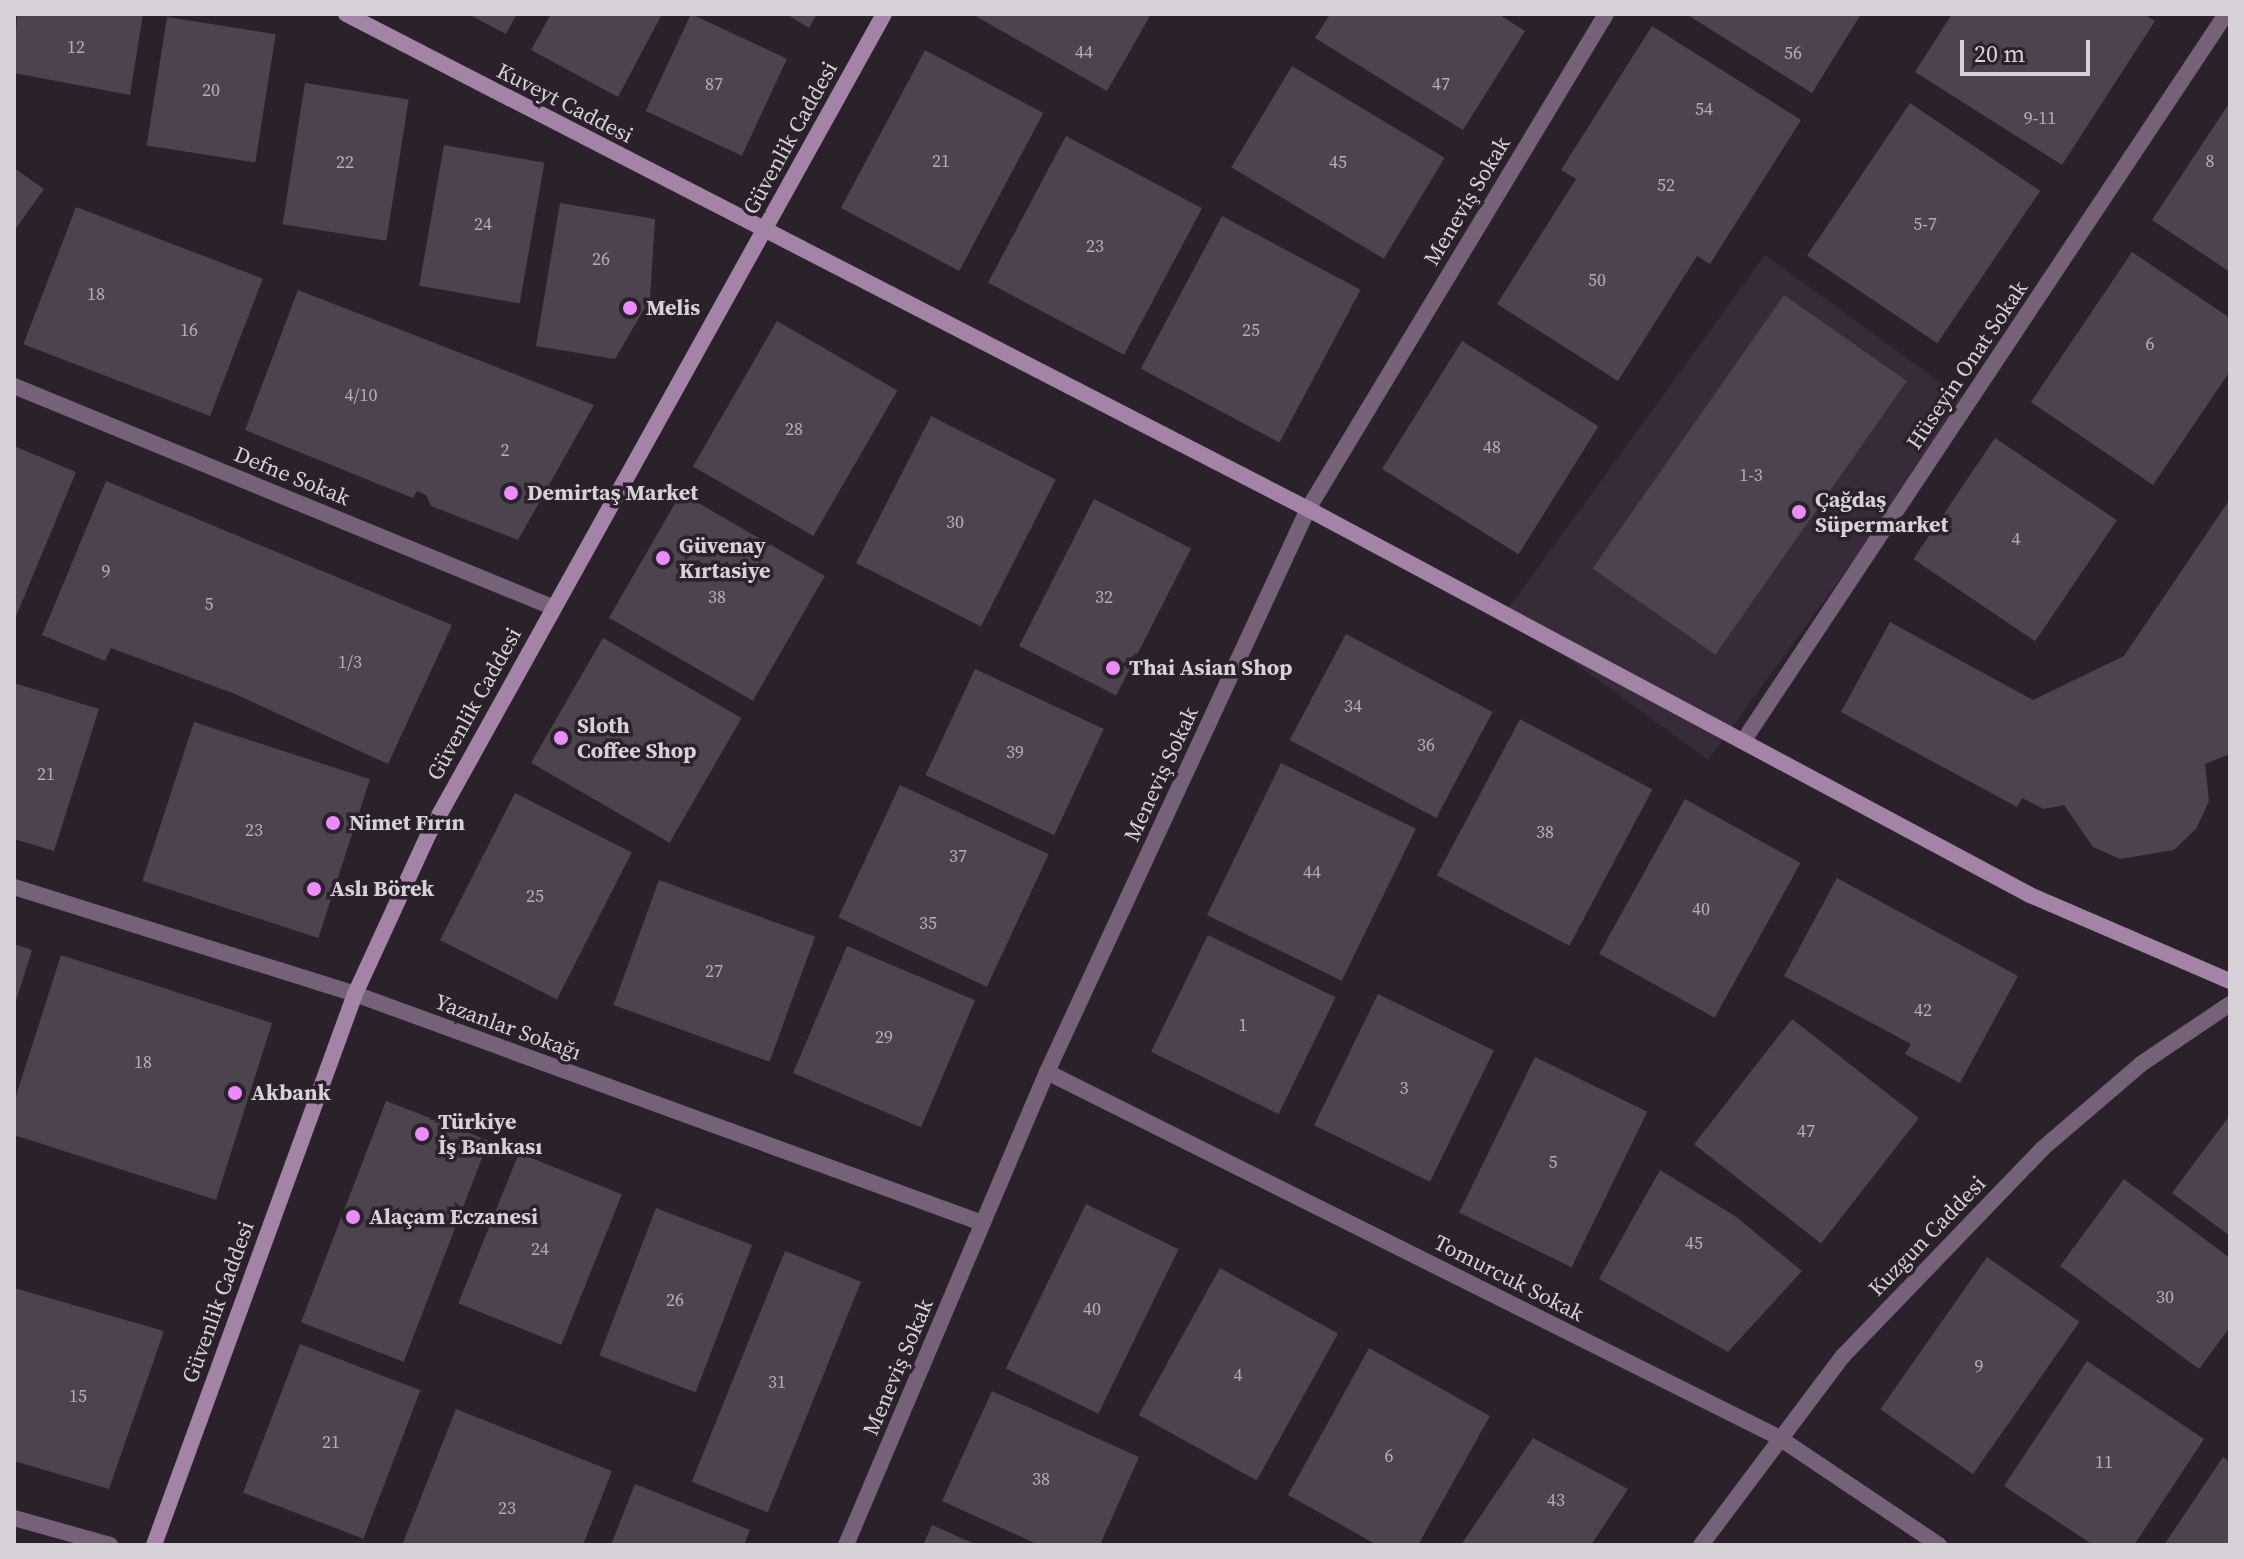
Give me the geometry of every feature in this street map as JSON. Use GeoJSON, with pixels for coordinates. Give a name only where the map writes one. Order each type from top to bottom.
{"type":"FeatureCollection","features":[{"type":"Feature","properties":{"kind":"main road","name":"Kuveyt Caddesi"},"geometry":{"type":"LineString","coordinates":[[346,14],[1308,509],[2030,895],[2230,981]]}},
{"type":"Feature","properties":{"kind":"main road","name":"Güvenlik Caddesi"},"geometry":{"type":"LineString","coordinates":[[154,1545],[355,994],[428,835],[884,14]]}},
{"type":"Feature","properties":{"kind":"street","name":"Meneviş Sokak"},"geometry":{"type":"LineString","coordinates":[[846,1545],[1047,1072],[1308,509],[1606,14]]}},
{"type":"Feature","properties":{"kind":"street","name":"Hüseyin Onat Sokak"},"geometry":{"type":"LineString","coordinates":[[1744,740],[2226,14]]}},
{"type":"Feature","properties":{"kind":"street","name":"Defne Sokak"},"geometry":{"type":"LineString","coordinates":[[14,386],[552,607]]}},
{"type":"Feature","properties":{"kind":"street","name":"Yazanlar Sokağı"},"geometry":{"type":"LineString","coordinates":[[14,887],[355,994],[982,1223]]}},
{"type":"Feature","properties":{"kind":"street","name":"Kuzgun Caddesi"},"geometry":{"type":"LineString","coordinates":[[1701,1545],[1778,1437],[1843,1356],[2042,1149],[2141,1064],[2230,1004]]}},
{"type":"Feature","properties":{"kind":"street","name":"Tomurcuk Sokak"},"geometry":{"type":"LineString","coordinates":[[1047,1072],[1778,1437],[1939,1545]]}},
{"type":"Feature","properties":{"kind":"street"},"geometry":{"type":"LineString","coordinates":[[14,1518],[110,1545]]}},
{"type":"Feature","properties":{"kind":"shaded area"},"geometry":{"type":"Polygon","coordinates":[[[1765,255],[1968,403],[1708,760],[1505,613],[1765,255]]]}},
{"type":"Feature","properties":{"kind":"building"},"geometry":{"type":"Polygon","coordinates":[[[17,14],[143,14],[130,95],[14,73],[17,14]]]}},
{"type":"Feature","properties":{"kind":"building"},"geometry":{"type":"Polygon","coordinates":[[[468,14],[517,14],[506,34],[468,14]]]}},
{"type":"Feature","properties":{"kind":"building"},"geometry":{"type":"Polygon","coordinates":[[[551,14],[662,14],[618,97],[531,50],[551,14]]]}},
{"type":"Feature","properties":{"kind":"building"},"geometry":{"type":"Polygon","coordinates":[[[691,14],[787,59],[742,156],[646,111],[691,14]]]}},
{"type":"Feature","properties":{"kind":"building"},"geometry":{"type":"Polygon","coordinates":[[[786,14],[817,14],[809,28],[786,14]]]}},
{"type":"Feature","properties":{"kind":"building"},"geometry":{"type":"Polygon","coordinates":[[[972,14],[1151,14],[1107,91],[972,14]]]}},
{"type":"Feature","properties":{"kind":"building"},"geometry":{"type":"Polygon","coordinates":[[[1330,14],[1498,14],[1525,31],[1463,130],[1315,38],[1330,14]]]}},
{"type":"Feature","properties":{"kind":"building"},"geometry":{"type":"Polygon","coordinates":[[[1686,14],[1861,14],[1812,93],[1686,14]]]}},
{"type":"Feature","properties":{"kind":"building"},"geometry":{"type":"Polygon","coordinates":[[[1952,14],[2144,14],[2155,21],[2062,165],[1915,72],[1952,14]]]}},
{"type":"Feature","properties":{"kind":"building"},"geometry":{"type":"Polygon","coordinates":[[[167,17],[276,34],[255,163],[147,145],[167,17]]]}},
{"type":"Feature","properties":{"kind":"building"},"geometry":{"type":"Polygon","coordinates":[[[1652,26],[1801,120],[1710,264],[1697,256],[1618,381],[1497,304],[1576,179],[1561,170],[1652,26]]]}},
{"type":"Feature","properties":{"kind":"building"},"geometry":{"type":"Polygon","coordinates":[[[925,50],[1043,113],[959,271],[841,208],[925,50]]]}},
{"type":"Feature","properties":{"kind":"building"},"geometry":{"type":"Polygon","coordinates":[[[1292,66],[1445,158],[1384,259],[1231,167],[1292,66]]]}},
{"type":"Feature","properties":{"kind":"building"},"geometry":{"type":"Polygon","coordinates":[[[305,83],[409,99],[386,241],[283,224],[305,83]]]}},
{"type":"Feature","properties":{"kind":"building"},"geometry":{"type":"Polygon","coordinates":[[[2230,102],[2230,272],[2152,220],[2230,102]]]}},
{"type":"Feature","properties":{"kind":"building"},"geometry":{"type":"Polygon","coordinates":[[[1910,103],[2040,191],[1937,343],[1807,256],[1910,103]]]}},
{"type":"Feature","properties":{"kind":"building"},"geometry":{"type":"Polygon","coordinates":[[[1066,136],[1202,208],[1124,355],[988,283],[1066,136]]]}},
{"type":"Feature","properties":{"kind":"building"},"geometry":{"type":"Polygon","coordinates":[[[444,145],[544,163],[520,304],[419,286],[444,145]]]}},
{"type":"Feature","properties":{"kind":"building"},"geometry":{"type":"Polygon","coordinates":[[[14,168],[44,189],[14,231],[14,168]]]}},
{"type":"Feature","properties":{"kind":"building"},"geometry":{"type":"Polygon","coordinates":[[[560,203],[655,219],[650,299],[615,359],[536,346],[560,203]]]}},
{"type":"Feature","properties":{"kind":"building"},"geometry":{"type":"Polygon","coordinates":[[[76,207],[263,279],[210,416],[23,344],[76,207]]]}},
{"type":"Feature","properties":{"kind":"building"},"geometry":{"type":"Polygon","coordinates":[[[1222,216],[1361,290],[1279,442],[1141,369],[1222,216]]]}},
{"type":"Feature","properties":{"kind":"building"},"geometry":{"type":"Polygon","coordinates":[[[2132,252],[2230,318],[2230,371],[2153,485],[2031,402],[2132,252]]]}},
{"type":"Feature","properties":{"kind":"building"},"geometry":{"type":"Polygon","coordinates":[[[298,290],[594,405],[518,540],[431,506],[426,495],[417,491],[413,498],[245,430],[298,290]]]}},
{"type":"Feature","properties":{"kind":"building"},"geometry":{"type":"Polygon","coordinates":[[[1784,295],[1907,381],[1715,655],[1592,569],[1784,295]]]}},
{"type":"Feature","properties":{"kind":"building"},"geometry":{"type":"Polygon","coordinates":[[[777,321],[897,390],[813,536],[693,466],[777,321]]]}},
{"type":"Feature","properties":{"kind":"building"},"geometry":{"type":"Polygon","coordinates":[[[1462,341],[1599,426],[1519,554],[1382,469],[1462,341]]]}},
{"type":"Feature","properties":{"kind":"building"},"geometry":{"type":"Polygon","coordinates":[[[931,416],[1056,480],[981,627],[856,563],[931,416]]]}},
{"type":"Feature","properties":{"kind":"building"},"geometry":{"type":"Polygon","coordinates":[[[1995,438],[2117,520],[2035,641],[1913,559],[1995,438]]]}},
{"type":"Feature","properties":{"kind":"building"},"geometry":{"type":"Polygon","coordinates":[[[14,446],[76,472],[14,621],[14,446]]]}},
{"type":"Feature","properties":{"kind":"building"},"geometry":{"type":"Polygon","coordinates":[[[106,481],[452,625],[388,764],[235,694],[111,648],[105,661],[42,635],[106,481]]]}},
{"type":"Feature","properties":{"kind":"building"},"geometry":{"type":"Polygon","coordinates":[[[681,493],[825,576],[753,701],[609,618],[681,493]]]}},
{"type":"Feature","properties":{"kind":"building"},"geometry":{"type":"Polygon","coordinates":[[[1094,499],[1191,548],[1116,696],[1019,646],[1094,499]]]}},
{"type":"Feature","properties":{"kind":"building"},"geometry":{"type":"Polygon","coordinates":[[[2230,499],[2230,754],[2205,764],[2209,801],[2196,829],[2174,850],[2120,859],[2093,847],[2064,805],[2044,809],[2022,798],[2017,807],[1841,712],[1890,622],[2033,700],[2124,656],[2230,499]]]}},
{"type":"Feature","properties":{"kind":"building"},"geometry":{"type":"Polygon","coordinates":[[[1346,634],[1493,712],[1436,818],[1290,740],[1346,634]]]}},
{"type":"Feature","properties":{"kind":"building"},"geometry":{"type":"Polygon","coordinates":[[[603,638],[742,718],[670,843],[531,763],[603,638]]]}},
{"type":"Feature","properties":{"kind":"building"},"geometry":{"type":"Polygon","coordinates":[[[975,669],[1104,729],[1054,835],[926,775],[975,669]]]}},
{"type":"Feature","properties":{"kind":"building"},"geometry":{"type":"Polygon","coordinates":[[[14,683],[99,709],[54,851],[14,839],[14,683]]]}},
{"type":"Feature","properties":{"kind":"building"},"geometry":{"type":"Polygon","coordinates":[[[1520,719],[1652,789],[1569,946],[1437,875],[1520,719]]]}},
{"type":"Feature","properties":{"kind":"building"},"geometry":{"type":"Polygon","coordinates":[[[194,722],[370,779],[318,938],[142,881],[194,722]]]}},
{"type":"Feature","properties":{"kind":"building"},"geometry":{"type":"Polygon","coordinates":[[[1281,763],[1416,829],[1342,981],[1207,915],[1281,763]]]}},
{"type":"Feature","properties":{"kind":"building"},"geometry":{"type":"Polygon","coordinates":[[[900,785],[1049,854],[987,987],[838,917],[900,785]]]}},
{"type":"Feature","properties":{"kind":"building"},"geometry":{"type":"Polygon","coordinates":[[[515,793],[632,852],[557,999],[440,940],[515,793]]]}},
{"type":"Feature","properties":{"kind":"building"},"geometry":{"type":"Polygon","coordinates":[[[1685,799],[1800,863],[1715,1018],[1599,954],[1685,799]]]}},
{"type":"Feature","properties":{"kind":"building"},"geometry":{"type":"Polygon","coordinates":[[[1837,878],[2018,976],[1960,1083],[1905,1054],[1911,1044],[1784,976],[1837,878]]]}},
{"type":"Feature","properties":{"kind":"building"},"geometry":{"type":"Polygon","coordinates":[[[659,880],[815,937],[770,1062],[614,1005],[659,880]]]}},
{"type":"Feature","properties":{"kind":"building"},"geometry":{"type":"Polygon","coordinates":[[[1208,935],[1336,997],[1279,1114],[1151,1052],[1208,935]]]}},
{"type":"Feature","properties":{"kind":"building"},"geometry":{"type":"Polygon","coordinates":[[[14,944],[32,950],[15,1004],[14,1004],[14,944]]]}},
{"type":"Feature","properties":{"kind":"building"},"geometry":{"type":"Polygon","coordinates":[[[847,946],[975,1000],[921,1127],[793,1073],[847,946]]]}},
{"type":"Feature","properties":{"kind":"building"},"geometry":{"type":"Polygon","coordinates":[[[61,955],[272,1023],[216,1200],[14,1135],[14,1102],[61,955]]]}},
{"type":"Feature","properties":{"kind":"building"},"geometry":{"type":"Polygon","coordinates":[[[1378,994],[1494,1051],[1430,1182],[1314,1125],[1378,994]]]}},
{"type":"Feature","properties":{"kind":"building"},"geometry":{"type":"Polygon","coordinates":[[[1792,1019],[1919,1118],[1821,1243],[1694,1144],[1792,1019]]]}},
{"type":"Feature","properties":{"kind":"building"},"geometry":{"type":"Polygon","coordinates":[[[1535,1057],[1647,1112],[1572,1267],[1459,1212],[1535,1057]]]}},
{"type":"Feature","properties":{"kind":"building"},"geometry":{"type":"Polygon","coordinates":[[[386,1101],[489,1140],[404,1362],[301,1322],[386,1101]]]}},
{"type":"Feature","properties":{"kind":"building"},"geometry":{"type":"Polygon","coordinates":[[[2230,1115],[2230,1236],[2172,1193],[2230,1115]]]}},
{"type":"Feature","properties":{"kind":"building"},"geometry":{"type":"Polygon","coordinates":[[[519,1153],[622,1195],[561,1345],[458,1303],[519,1153]]]}},
{"type":"Feature","properties":{"kind":"building"},"geometry":{"type":"Polygon","coordinates":[[[1660,1170],[1735,1216],[1802,1271],[1728,1352],[1599,1279],[1660,1170]]]}},
{"type":"Feature","properties":{"kind":"building"},"geometry":{"type":"Polygon","coordinates":[[[2124,1179],[2230,1258],[2230,1327],[2199,1369],[2060,1266],[2124,1179]]]}},
{"type":"Feature","properties":{"kind":"building"},"geometry":{"type":"Polygon","coordinates":[[[1086,1204],[1179,1249],[1098,1414],[1006,1368],[1086,1204]]]}},
{"type":"Feature","properties":{"kind":"building"},"geometry":{"type":"Polygon","coordinates":[[[656,1208],[752,1245],[696,1392],[599,1356],[656,1208]]]}},
{"type":"Feature","properties":{"kind":"building"},"geometry":{"type":"Polygon","coordinates":[[[785,1251],[861,1282],[768,1513],[692,1482],[785,1251]]]}},
{"type":"Feature","properties":{"kind":"building"},"geometry":{"type":"Polygon","coordinates":[[[1987,1257],[2080,1322],[1973,1474],[1880,1409],[1987,1257]]]}},
{"type":"Feature","properties":{"kind":"building"},"geometry":{"type":"Polygon","coordinates":[[[1220,1268],[1338,1333],[1257,1480],[1139,1415],[1220,1268]]]}},
{"type":"Feature","properties":{"kind":"building"},"geometry":{"type":"Polygon","coordinates":[[[14,1288],[164,1331],[109,1489],[14,1461],[14,1288]]]}},
{"type":"Feature","properties":{"kind":"building"},"geometry":{"type":"Polygon","coordinates":[[[300,1344],[420,1390],[363,1539],[243,1492],[300,1344]]]}},
{"type":"Feature","properties":{"kind":"building"},"geometry":{"type":"Polygon","coordinates":[[[1369,1348],[1490,1416],[1418,1545],[1377,1545],[1288,1495],[1369,1348]]]}},
{"type":"Feature","properties":{"kind":"building"},"geometry":{"type":"Polygon","coordinates":[[[2087,1361],[2204,1439],[2134,1545],[2093,1545],[2004,1486],[2087,1361]]]}},
{"type":"Feature","properties":{"kind":"building"},"geometry":{"type":"Polygon","coordinates":[[[992,1391],[1139,1457],[1100,1545],[1039,1545],[942,1501],[992,1391]]]}},
{"type":"Feature","properties":{"kind":"building"},"geometry":{"type":"Polygon","coordinates":[[[456,1409],[612,1471],[583,1545],[402,1545],[456,1409]]]}},
{"type":"Feature","properties":{"kind":"building"},"geometry":{"type":"Polygon","coordinates":[[[1533,1438],[1628,1489],[1591,1545],[1461,1545],[1533,1438]]]}},
{"type":"Feature","properties":{"kind":"building"},"geometry":{"type":"Polygon","coordinates":[[[2223,1457],[2230,1462],[2230,1545],[2164,1545],[2223,1457]]]}},
{"type":"Feature","properties":{"kind":"building"},"geometry":{"type":"Polygon","coordinates":[[[635,1484],[750,1530],[744,1545],[611,1545],[635,1484]]]}},
{"type":"Feature","properties":{"kind":"building"},"geometry":{"type":"Polygon","coordinates":[[[932,1525],[977,1545],[923,1545],[932,1525]]]}},
{"type":"Feature","properties":{"kind":"place","name":"Melis"},"geometry":{"type":"Point","coordinates":[630,308]}},
{"type":"Feature","properties":{"kind":"place","name":"Demirtaş Market"},"geometry":{"type":"Point","coordinates":[511,493]}},
{"type":"Feature","properties":{"kind":"place","name":"Çağdaş Süpermarket"},"geometry":{"type":"Point","coordinates":[1799,512]}},
{"type":"Feature","properties":{"kind":"place","name":"Güvenay Kırtasiye"},"geometry":{"type":"Point","coordinates":[663,558]}},
{"type":"Feature","properties":{"kind":"place","name":"Thai Asian Shop"},"geometry":{"type":"Point","coordinates":[1113,668]}},
{"type":"Feature","properties":{"kind":"place","name":"Sloth Coffee Shop"},"geometry":{"type":"Point","coordinates":[561,738]}},
{"type":"Feature","properties":{"kind":"place","name":"Nimet Fırın"},"geometry":{"type":"Point","coordinates":[333,823]}},
{"type":"Feature","properties":{"kind":"place","name":"Aslı Börek"},"geometry":{"type":"Point","coordinates":[314,889]}},
{"type":"Feature","properties":{"kind":"place","name":"Akbank"},"geometry":{"type":"Point","coordinates":[235,1093]}},
{"type":"Feature","properties":{"kind":"place","name":"Türkiye İş Bankası"},"geometry":{"type":"Point","coordinates":[422,1134]}},
{"type":"Feature","properties":{"kind":"place","name":"Alaçam Eczanesi"},"geometry":{"type":"Point","coordinates":[353,1217]}}]}
